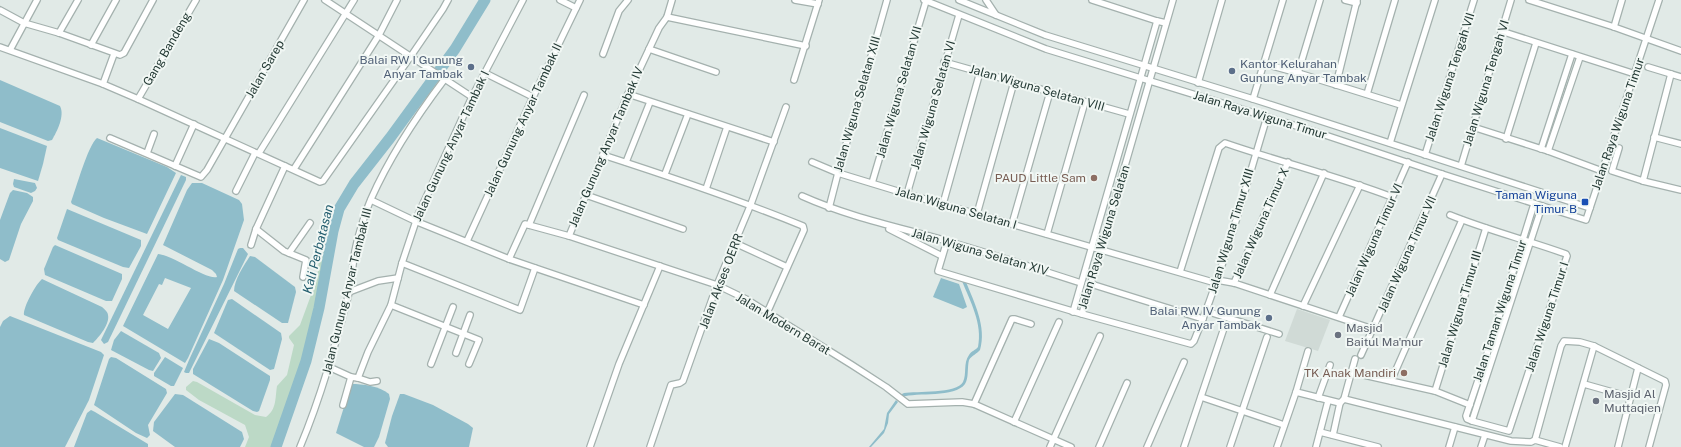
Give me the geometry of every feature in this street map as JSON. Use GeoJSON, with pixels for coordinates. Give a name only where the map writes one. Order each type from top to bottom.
{"type":"FeatureCollection","features":[{"type":"Feature","properties":{"kind":"street"},"geometry":{"type":"LineString","coordinates":[[10,50],[37,0]]}},
{"type":"Feature","properties":{"kind":"street"},"geometry":{"type":"LineString","coordinates":[[59,33],[78,0]]}},
{"type":"Feature","properties":{"kind":"street"},"geometry":{"type":"LineString","coordinates":[[91,45],[116,0]]}},
{"type":"Feature","properties":{"kind":"street"},"geometry":{"type":"LineString","coordinates":[[0,10],[24,23],[59,33],[91,45],[113,56],[124,53],[153,0]]}},
{"type":"Feature","properties":{"kind":"street","name":"Gang Bandeng"},"geometry":{"type":"LineString","coordinates":[[138,99],[196,0]]}},
{"type":"Feature","properties":{"kind":"street","name":"Jalan Sarep"},"geometry":{"type":"LineString","coordinates":[[174,166],[201,177],[207,170],[304,0]]}},
{"type":"Feature","properties":{"kind":"street"},"geometry":{"type":"LineString","coordinates":[[325,0],[472,97]]}},
{"type":"Feature","properties":{"kind":"street"},"geometry":{"type":"LineString","coordinates":[[236,191],[252,161],[354,0]]}},
{"type":"Feature","properties":{"kind":"street"},"geometry":{"type":"LineString","coordinates":[[294,169],[380,35],[397,0]]}},
{"type":"Feature","properties":{"kind":"street"},"geometry":{"type":"LineString","coordinates":[[0,47],[103,84],[138,99],[192,127],[257,153],[284,168],[294,169],[318,182],[323,181],[411,56],[448,0]]}},
{"type":"Feature","properties":{"kind":"street","name":"Jalan Gunung Anyar Tambak I"},"geometry":{"type":"LineString","coordinates":[[358,378],[368,352],[391,305],[402,263],[417,218],[472,97],[523,0]]}},
{"type":"Feature","properties":{"kind":"street"},"geometry":{"type":"LineString","coordinates":[[560,0],[576,8]]}},
{"type":"Feature","properties":{"kind":"street","name":"Jalan Gunung Anyar Tambak II"},"geometry":{"type":"LineString","coordinates":[[467,241],[533,97],[580,0]]}},
{"type":"Feature","properties":{"kind":"street"},"geometry":{"type":"LineString","coordinates":[[603,54],[619,11],[628,0]]}},
{"type":"Feature","properties":{"kind":"street","name":"Jalan Gunung Anyar Tambak IV"},"geometry":{"type":"LineString","coordinates":[[529,225],[569,236],[628,94],[659,28],[667,17],[672,0]]}},
{"type":"Feature","properties":{"kind":"street"},"geometry":{"type":"LineString","coordinates":[[794,80],[819,2],[795,0]]}},
{"type":"Feature","properties":{"kind":"street","name":"Jalan Wiguna Selatan XIII"},"geometry":{"type":"LineString","coordinates":[[830,208],[838,173],[887,0]]}},
{"type":"Feature","properties":{"kind":"street","name":"Jalan Raya Wiguna Timur"},"geometry":{"type":"LineString","coordinates":[[925,0],[1046,49],[1316,132],[1586,220],[1659,0]]}},
{"type":"Feature","properties":{"kind":"street","name":"Jalan Wiguna Selatan VII"},"geometry":{"type":"LineString","coordinates":[[872,183],[925,0]]}},
{"type":"Feature","properties":{"kind":"street","name":"Jalan Raya Wiguna Timur"},"geometry":{"type":"LineString","coordinates":[[959,0],[1045,35],[1154,69],[1198,80],[1590,208]]}},
{"type":"Feature","properties":{"kind":"street"},"geometry":{"type":"LineString","coordinates":[[986,0],[996,15]]}},
{"type":"Feature","properties":{"kind":"street"},"geometry":{"type":"LineString","coordinates":[[1092,0],[1157,21],[1166,22]]}},
{"type":"Feature","properties":{"kind":"street","name":"Jalan Raya Wiguna Selatan"},"geometry":{"type":"LineString","coordinates":[[1157,21],[1139,78],[1073,312],[1082,314],[1173,0]]}},
{"type":"Feature","properties":{"kind":"street"},"geometry":{"type":"LineString","coordinates":[[1198,80],[1222,0]]}},
{"type":"Feature","properties":{"kind":"street"},"geometry":{"type":"LineString","coordinates":[[1254,99],[1283,0]]}},
{"type":"Feature","properties":{"kind":"street"},"geometry":{"type":"LineString","coordinates":[[1298,73],[1320,0]]}},
{"type":"Feature","properties":{"kind":"street"},"geometry":{"type":"LineString","coordinates":[[1336,85],[1357,1],[1345,0]]}},
{"type":"Feature","properties":{"kind":"street"},"geometry":{"type":"LineString","coordinates":[[1368,94],[1395,0]]}},
{"type":"Feature","properties":{"kind":"street"},"geometry":{"type":"LineString","coordinates":[[1390,143],[1435,0]]}},
{"type":"Feature","properties":{"kind":"street","name":"Jalan Wiguna Tengah VII"},"geometry":{"type":"LineString","coordinates":[[1425,154],[1474,0]]}},
{"type":"Feature","properties":{"kind":"street","name":"Jalan Wiguna Tengah VI"},"geometry":{"type":"LineString","coordinates":[[1461,166],[1511,0]]}},
{"type":"Feature","properties":{"kind":"street"},"geometry":{"type":"LineString","coordinates":[[1529,0],[1614,27],[1681,51]]}},
{"type":"Feature","properties":{"kind":"street"},"geometry":{"type":"LineString","coordinates":[[1614,27],[1622,0]]}},
{"type":"Feature","properties":{"kind":"street","name":"Jalan Wiguna Selatan VI"},"geometry":{"type":"LineString","coordinates":[[907,194],[944,62],[959,15]]}},
{"type":"Feature","properties":{"kind":"street"},"geometry":{"type":"LineString","coordinates":[[667,17],[806,46]]}},
{"type":"Feature","properties":{"kind":"street"},"geometry":{"type":"LineString","coordinates":[[1501,31],[1635,74]]}},
{"type":"Feature","properties":{"kind":"street"},"geometry":{"type":"LineString","coordinates":[[1506,138],[1536,43]]}},
{"type":"Feature","properties":{"kind":"street"},"geometry":{"type":"LineString","coordinates":[[649,49],[716,72]]}},
{"type":"Feature","properties":{"kind":"street"},"geometry":{"type":"LineString","coordinates":[[1541,149],[1572,54]]}},
{"type":"Feature","properties":{"kind":"street"},"geometry":{"type":"LineString","coordinates":[[103,84],[113,56]]}},
{"type":"Feature","properties":{"kind":"street"},"geometry":{"type":"LineString","coordinates":[[1548,151],[1580,57]]}},
{"type":"Feature","properties":{"kind":"street","name":"Jalan Wiguna Selatan VIII"},"geometry":{"type":"LineString","coordinates":[[944,62],[1129,114]]}},
{"type":"Feature","properties":{"kind":"street"},"geometry":{"type":"LineString","coordinates":[[1265,64],[1401,105]]}},
{"type":"Feature","properties":{"kind":"street"},"geometry":{"type":"LineString","coordinates":[[1648,67],[1681,77]]}},
{"type":"Feature","properties":{"kind":"street"},"geometry":{"type":"LineString","coordinates":[[943,204],[980,72]]}},
{"type":"Feature","properties":{"kind":"street"},"geometry":{"type":"LineString","coordinates":[[485,73],[533,97]]}},
{"type":"Feature","properties":{"kind":"street"},"geometry":{"type":"LineString","coordinates":[[1643,181],[1671,74]]}},
{"type":"Feature","properties":{"kind":"street","name":"Jalan Gunung Anyar Tambak III"},"geometry":{"type":"LineString","coordinates":[[300,447],[316,407],[329,367],[349,292],[354,256],[371,200],[389,163],[412,122],[443,79]]}},
{"type":"Feature","properties":{"kind":"street"},"geometry":{"type":"LineString","coordinates":[[977,214],[1014,82]]}},
{"type":"Feature","properties":{"kind":"street"},"geometry":{"type":"LineString","coordinates":[[1012,224],[1050,92]]}},
{"type":"Feature","properties":{"kind":"street"},"geometry":{"type":"LineString","coordinates":[[628,94],[774,142]]}},
{"type":"Feature","properties":{"kind":"street"},"geometry":{"type":"LineString","coordinates":[[509,259],[525,224],[529,225],[584,95]]}},
{"type":"Feature","properties":{"kind":"street"},"geometry":{"type":"LineString","coordinates":[[626,162],[650,102]]}},
{"type":"Feature","properties":{"kind":"street"},"geometry":{"type":"LineString","coordinates":[[1047,234],[1085,102]]}},
{"type":"Feature","properties":{"kind":"street","name":"Jalan Akses OERR"},"geometry":{"type":"LineString","coordinates":[[650,447],[671,386],[680,384],[684,381],[717,285],[751,204],[786,107]]}},
{"type":"Feature","properties":{"kind":"street"},"geometry":{"type":"LineString","coordinates":[[665,174],[688,114]]}},
{"type":"Feature","properties":{"kind":"street","name":"Jalan Wiguna Timur XIII"},"geometry":{"type":"LineString","coordinates":[[1082,314],[1191,344],[1194,342],[1217,281],[1267,117]]}},
{"type":"Feature","properties":{"kind":"street"},"geometry":{"type":"LineString","coordinates":[[1316,132],[1320,121]]}},
{"type":"Feature","properties":{"kind":"street"},"geometry":{"type":"LineString","coordinates":[[110,138],[174,166],[192,127]]}},
{"type":"Feature","properties":{"kind":"street"},"geometry":{"type":"LineString","coordinates":[[706,189],[727,127]]}},
{"type":"Feature","properties":{"kind":"street"},"geometry":{"type":"LineString","coordinates":[[1473,127],[1548,151],[1602,171]]}},
{"type":"Feature","properties":{"kind":"street"},"geometry":{"type":"LineString","coordinates":[[147,153],[154,134]]}},
{"type":"Feature","properties":{"kind":"street"},"geometry":{"type":"LineString","coordinates":[[1654,137],[1681,144]]}},
{"type":"Feature","properties":{"kind":"street"},"geometry":{"type":"LineString","coordinates":[[1180,272],[1219,148],[1225,143],[1256,154],[1324,173],[1392,197]]}},
{"type":"Feature","properties":{"kind":"street"},"geometry":{"type":"LineString","coordinates":[[1619,148],[1612,171],[1643,181],[1681,190]]}},
{"type":"Feature","properties":{"kind":"street"},"geometry":{"type":"LineString","coordinates":[[603,155],[665,174],[751,204],[803,226],[804,230],[767,313]]}},
{"type":"Feature","properties":{"kind":"street","name":"Jalan Wiguna Selatan I"},"geometry":{"type":"LineString","coordinates":[[812,162],[838,173],[1101,250],[1180,272],[1217,281],[1234,283],[1372,329]]}},
{"type":"Feature","properties":{"kind":"street","name":"Jalan Wiguna Timur X"},"geometry":{"type":"LineString","coordinates":[[1234,283],[1288,162]]}},
{"type":"Feature","properties":{"kind":"street","name":"Jalan Wiguna Timur VI"},"geometry":{"type":"LineString","coordinates":[[1339,317],[1408,162]]}},
{"type":"Feature","properties":{"kind":"street"},"geometry":{"type":"LineString","coordinates":[[252,245],[256,229],[280,180],[284,168]]}},
{"type":"Feature","properties":{"kind":"street"},"geometry":{"type":"LineString","coordinates":[[1270,295],[1324,173]]}},
{"type":"Feature","properties":{"kind":"street","name":"Jalan Wiguna Timur VII"},"geometry":{"type":"LineString","coordinates":[[1361,355],[1442,174]]}},
{"type":"Feature","properties":{"kind":"street"},"geometry":{"type":"LineString","coordinates":[[1303,306],[1360,185]]}},
{"type":"Feature","properties":{"kind":"street"},"geometry":{"type":"LineString","coordinates":[[586,196],[683,229]]}},
{"type":"Feature","properties":{"kind":"street","name":"Jalan Wiguna Selatan XIV"},"geometry":{"type":"LineString","coordinates":[[802,196],[830,208],[879,224],[947,241],[1081,282]]}},
{"type":"Feature","properties":{"kind":"street"},"geometry":{"type":"LineString","coordinates":[[371,200],[417,218],[509,259],[644,305]]}},
{"type":"Feature","properties":{"kind":"street","name":"Jalan Taman Wiguna Timur"},"geometry":{"type":"LineString","coordinates":[[1469,420],[1496,337],[1523,238],[1534,204]]}},
{"type":"Feature","properties":{"kind":"street","name":"Jalan Taman Wiguna Timur"},"geometry":{"type":"LineString","coordinates":[[1469,420],[1470,405],[1531,241],[1542,206]]}},
{"type":"Feature","properties":{"kind":"street","name":"Jalan Wiguna Timur I"},"geometry":{"type":"LineString","coordinates":[[1450,215],[1486,228],[1523,238],[1566,254],[1567,256],[1509,431],[1469,420]]}},
{"type":"Feature","properties":{"kind":"street"},"geometry":{"type":"LineString","coordinates":[[1391,381],[1462,220]]}},
{"type":"Feature","properties":{"kind":"street"},"geometry":{"type":"LineString","coordinates":[[289,253],[310,223]]}},
{"type":"Feature","properties":{"kind":"street","name":"Jalan Wiguna Selatan XIV"},"geometry":{"type":"LineString","coordinates":[[879,224],[942,256]]}},
{"type":"Feature","properties":{"kind":"street","name":"Jalan Wiguna Timur III"},"geometry":{"type":"LineString","coordinates":[[1435,391],[1486,228]]}},
{"type":"Feature","properties":{"kind":"street"},"geometry":{"type":"LineString","coordinates":[[256,229],[284,251],[306,260],[302,277]]}},
{"type":"Feature","properties":{"kind":"street","name":"Jalan Modern Barat"},"geometry":{"type":"LineString","coordinates":[[569,236],[717,285],[746,299],[852,365],[911,405],[962,402],[974,404],[1071,447]]}},
{"type":"Feature","properties":{"kind":"street"},"geometry":{"type":"LineString","coordinates":[[947,241],[938,271],[1073,312]]}},
{"type":"Feature","properties":{"kind":"street"},"geometry":{"type":"LineString","coordinates":[[735,242],[787,266]]}},
{"type":"Feature","properties":{"kind":"street"},"geometry":{"type":"LineString","coordinates":[[402,263],[520,310],[535,268]]}},
{"type":"Feature","properties":{"kind":"street"},"geometry":{"type":"LineString","coordinates":[[590,447],[619,364],[660,266]]}},
{"type":"Feature","properties":{"kind":"street"},"geometry":{"type":"LineString","coordinates":[[349,292],[378,281],[398,278]]}},
{"type":"Feature","properties":{"kind":"street"},"geometry":{"type":"LineString","coordinates":[[1091,284],[1203,319]]}},
{"type":"Feature","properties":{"kind":"street"},"geometry":{"type":"LineString","coordinates":[[391,305],[479,340],[469,364]]}},
{"type":"Feature","properties":{"kind":"street"},"geometry":{"type":"LineString","coordinates":[[431,364],[453,307]]}},
{"type":"Feature","properties":{"kind":"street"},"geometry":{"type":"LineString","coordinates":[[1206,311],[1279,334]]}},
{"type":"Feature","properties":{"kind":"street"},"geometry":{"type":"LineString","coordinates":[[456,353],[470,315]]}},
{"type":"Feature","properties":{"kind":"street"},"geometry":{"type":"LineString","coordinates":[[974,404],[1012,319],[1031,324]]}},
{"type":"Feature","properties":{"kind":"street"},"geometry":{"type":"LineString","coordinates":[[1014,422],[1059,322]]}},
{"type":"Feature","properties":{"kind":"street"},"geometry":{"type":"LineString","coordinates":[[1184,447],[1224,328]]}},
{"type":"Feature","properties":{"kind":"street"},"geometry":{"type":"LineString","coordinates":[[1050,447],[1100,336]]}},
{"type":"Feature","properties":{"kind":"street"},"geometry":{"type":"LineString","coordinates":[[1230,447],[1267,337]]}},
{"type":"Feature","properties":{"kind":"street"},"geometry":{"type":"LineString","coordinates":[[1532,443],[1561,346],[1564,341],[1580,342],[1594,346],[1665,381],[1666,385],[1649,447]]}},
{"type":"Feature","properties":{"kind":"street"},"geometry":{"type":"LineString","coordinates":[[1565,447],[1594,346]]}},
{"type":"Feature","properties":{"kind":"street"},"geometry":{"type":"LineString","coordinates":[[1277,447],[1308,351]]}},
{"type":"Feature","properties":{"kind":"street"},"geometry":{"type":"LineString","coordinates":[[1333,435],[1355,359]]}},
{"type":"Feature","properties":{"kind":"street"},"geometry":{"type":"LineString","coordinates":[[1148,447],[1184,362]]}},
{"type":"Feature","properties":{"kind":"street"},"geometry":{"type":"LineString","coordinates":[[1318,398],[1330,365]]}},
{"type":"Feature","properties":{"kind":"street"},"geometry":{"type":"LineString","coordinates":[[329,367],[351,377],[370,382],[377,382]]}},
{"type":"Feature","properties":{"kind":"street"},"geometry":{"type":"LineString","coordinates":[[1618,447],[1638,368]]}},
{"type":"Feature","properties":{"kind":"street"},"geometry":{"type":"LineString","coordinates":[[1364,375],[1435,391],[1470,405]]}},
{"type":"Feature","properties":{"kind":"street"},"geometry":{"type":"LineString","coordinates":[[343,405],[351,377]]}},
{"type":"Feature","properties":{"kind":"street"},"geometry":{"type":"LineString","coordinates":[[1099,447],[1127,383]]}},
{"type":"Feature","properties":{"kind":"street"},"geometry":{"type":"LineString","coordinates":[[1584,384],[1630,398]]}},
{"type":"Feature","properties":{"kind":"street"},"geometry":{"type":"LineString","coordinates":[[1296,392],[1328,401],[1342,401],[1455,427],[1485,435],[1510,444],[1532,443],[1560,447]]}},
{"type":"Feature","properties":{"kind":"street"},"geometry":{"type":"LineString","coordinates":[[1201,397],[1284,425]]}},
{"type":"Feature","properties":{"kind":"street"},"geometry":{"type":"LineString","coordinates":[[1316,447],[1328,401]]}},
{"type":"Feature","properties":{"kind":"street"},"geometry":{"type":"LineString","coordinates":[[1449,447],[1455,427]]}},
{"type":"Feature","properties":{"kind":"street"},"geometry":{"type":"LineString","coordinates":[[1320,432],[1333,435],[1353,444],[1378,447]]}},
{"type":"Feature","properties":{"kind":"street"},"geometry":{"type":"LineString","coordinates":[[1481,447],[1485,435]]}},
{"type":"Feature","properties":{"kind":"shaded area"},"geometry":{"type":"Polygon","coordinates":[[[1297,309],[1330,320],[1318,351],[1285,341],[1297,309]]]}},
{"type":"Feature","properties":{"kind":"green space"},"geometry":{"type":"Polygon","coordinates":[[[324,232],[326,232],[330,237],[326,252],[324,276],[309,336],[308,349],[301,360],[298,375],[283,423],[273,447],[245,447],[249,437],[245,425],[199,400],[186,390],[186,387],[193,381],[197,382],[255,415],[266,417],[270,414],[275,403],[277,386],[287,375],[294,345],[289,336],[300,325],[314,287],[318,271],[320,240],[324,232]]]}},
{"type":"Feature","properties":{"kind":"water"},"geometry":{"type":"Polygon","coordinates":[[[0,80],[60,106],[62,114],[61,119],[52,140],[48,141],[0,122],[0,80]]]}},
{"type":"Feature","properties":{"kind":"water"},"geometry":{"type":"Polygon","coordinates":[[[0,128],[47,146],[38,181],[0,168],[0,128]]]}},
{"type":"Feature","properties":{"kind":"water"},"geometry":{"type":"Polygon","coordinates":[[[97,138],[167,167],[176,173],[147,234],[72,204],[71,202],[86,158],[97,138]]]}},
{"type":"Feature","properties":{"kind":"water"},"geometry":{"type":"Polygon","coordinates":[[[181,175],[186,177],[186,180],[108,342],[104,344],[101,340],[181,175]]]}},
{"type":"Feature","properties":{"kind":"water"},"geometry":{"type":"Polygon","coordinates":[[[14,179],[35,183],[37,188],[31,193],[14,187],[14,179]]]}},
{"type":"Feature","properties":{"kind":"water"},"geometry":{"type":"Polygon","coordinates":[[[192,183],[202,183],[239,200],[242,204],[244,220],[223,280],[185,363],[123,326],[158,254],[172,258],[205,275],[217,277],[212,270],[163,245],[187,190],[192,183]],[[165,278],[162,285],[159,284],[143,315],[168,329],[191,288],[165,278]]]}},
{"type":"Feature","properties":{"kind":"water"},"geometry":{"type":"Polygon","coordinates":[[[13,190],[27,193],[33,197],[33,201],[21,224],[9,260],[5,262],[0,259],[0,220],[10,193],[13,190]]]}},
{"type":"Feature","properties":{"kind":"water"},"geometry":{"type":"Polygon","coordinates":[[[67,209],[141,240],[141,246],[129,268],[123,267],[58,240],[57,238],[67,209]]]}},
{"type":"Feature","properties":{"kind":"water"},"geometry":{"type":"Polygon","coordinates":[[[55,245],[122,274],[122,279],[112,301],[106,301],[45,275],[44,269],[55,245]]]}},
{"type":"Feature","properties":{"kind":"water"},"geometry":{"type":"Polygon","coordinates":[[[243,248],[248,254],[189,373],[186,373],[184,372],[189,360],[224,284],[238,249],[243,248]]]}},
{"type":"Feature","properties":{"kind":"water"},"geometry":{"type":"Polygon","coordinates":[[[250,256],[255,257],[295,287],[296,292],[288,323],[282,323],[234,291],[237,277],[250,256]]]}},
{"type":"Feature","properties":{"kind":"water"},"geometry":{"type":"Polygon","coordinates":[[[941,278],[959,284],[967,307],[963,309],[933,297],[941,278]]]}},
{"type":"Feature","properties":{"kind":"water"},"geometry":{"type":"Polygon","coordinates":[[[42,279],[102,307],[107,312],[108,319],[106,326],[93,343],[24,315],[24,311],[30,296],[42,279]]]}},
{"type":"Feature","properties":{"kind":"water"},"geometry":{"type":"Polygon","coordinates":[[[962,281],[966,282],[973,298],[979,315],[982,332],[980,350],[969,360],[965,384],[960,388],[945,393],[902,397],[900,395],[904,393],[945,390],[959,386],[963,382],[967,358],[971,352],[978,347],[979,330],[975,313],[962,281]]]}},
{"type":"Feature","properties":{"kind":"water"},"geometry":{"type":"Polygon","coordinates":[[[232,299],[281,333],[282,339],[274,369],[270,370],[214,333],[228,300],[232,299]]]}},
{"type":"Feature","properties":{"kind":"water"},"geometry":{"type":"Polygon","coordinates":[[[10,316],[101,352],[104,355],[89,400],[65,447],[0,447],[0,327],[3,321],[10,316]]]}},
{"type":"Feature","properties":{"kind":"water"},"geometry":{"type":"Polygon","coordinates":[[[121,331],[159,353],[161,358],[153,371],[111,350],[114,340],[121,331]]]}},
{"type":"Feature","properties":{"kind":"water"},"geometry":{"type":"Polygon","coordinates":[[[209,339],[219,343],[270,376],[259,411],[253,411],[193,374],[193,369],[209,339]]]}},
{"type":"Feature","properties":{"kind":"water"},"geometry":{"type":"Polygon","coordinates":[[[111,357],[116,358],[166,389],[167,393],[148,425],[150,435],[147,438],[136,433],[94,405],[109,359],[111,357]]]}},
{"type":"Feature","properties":{"kind":"water"},"geometry":{"type":"Polygon","coordinates":[[[165,357],[183,368],[174,386],[171,386],[154,376],[154,373],[165,357]]]}},
{"type":"Feature","properties":{"kind":"water"},"geometry":{"type":"Polygon","coordinates":[[[351,384],[371,386],[381,389],[389,394],[390,399],[379,437],[374,447],[364,447],[336,433],[351,384]]]}},
{"type":"Feature","properties":{"kind":"water"},"geometry":{"type":"Polygon","coordinates":[[[175,394],[183,395],[242,432],[244,439],[240,447],[175,447],[153,431],[154,422],[175,394]]]}},
{"type":"Feature","properties":{"kind":"water"},"geometry":{"type":"Polygon","coordinates":[[[400,394],[404,394],[433,405],[468,424],[473,428],[469,447],[388,447],[385,443],[392,416],[400,394]]]}},
{"type":"Feature","properties":{"kind":"water"},"geometry":{"type":"Polygon","coordinates":[[[896,400],[898,402],[889,414],[888,423],[884,433],[871,447],[869,447],[884,429],[887,413],[896,400]]]}},
{"type":"Feature","properties":{"kind":"water"},"geometry":{"type":"Polygon","coordinates":[[[91,410],[148,444],[148,447],[74,447],[87,413],[91,410]]]}},
{"type":"Feature","properties":{"kind":"waterway","name":"Kali Perbatasan"},"geometry":{"type":"LineString","coordinates":[[276,447],[306,361],[319,308],[333,231],[339,209],[354,184],[390,138],[455,49],[485,0]]}},
{"type":"Feature","properties":{"kind":"place","name":"Balai RW I Gunung Anyar Tambak"},"geometry":{"type":"Point","coordinates":[471,67]}},
{"type":"Feature","properties":{"kind":"place","name":"Kantor Kelurahan Gunung Anyar Tambak"},"geometry":{"type":"Point","coordinates":[1232,71]}},
{"type":"Feature","properties":{"kind":"place","name":"PAUD Little Sam"},"geometry":{"type":"Point","coordinates":[1094,178]}},
{"type":"Feature","properties":{"kind":"place","name":"Taman Wiguna Timur B"},"geometry":{"type":"Point","coordinates":[1585,202]}},
{"type":"Feature","properties":{"kind":"place","name":"Balai RW IV Gunung Anyar Tambak"},"geometry":{"type":"Point","coordinates":[1269,318]}},
{"type":"Feature","properties":{"kind":"place","name":"Masjid Baitul Ma'mur"},"geometry":{"type":"Point","coordinates":[1338,335]}},
{"type":"Feature","properties":{"kind":"place","name":"TK Anak Mandiri"},"geometry":{"type":"Point","coordinates":[1404,373]}},
{"type":"Feature","properties":{"kind":"place","name":"Masjid Al Muttaqien"},"geometry":{"type":"Point","coordinates":[1596,401]}}]}
